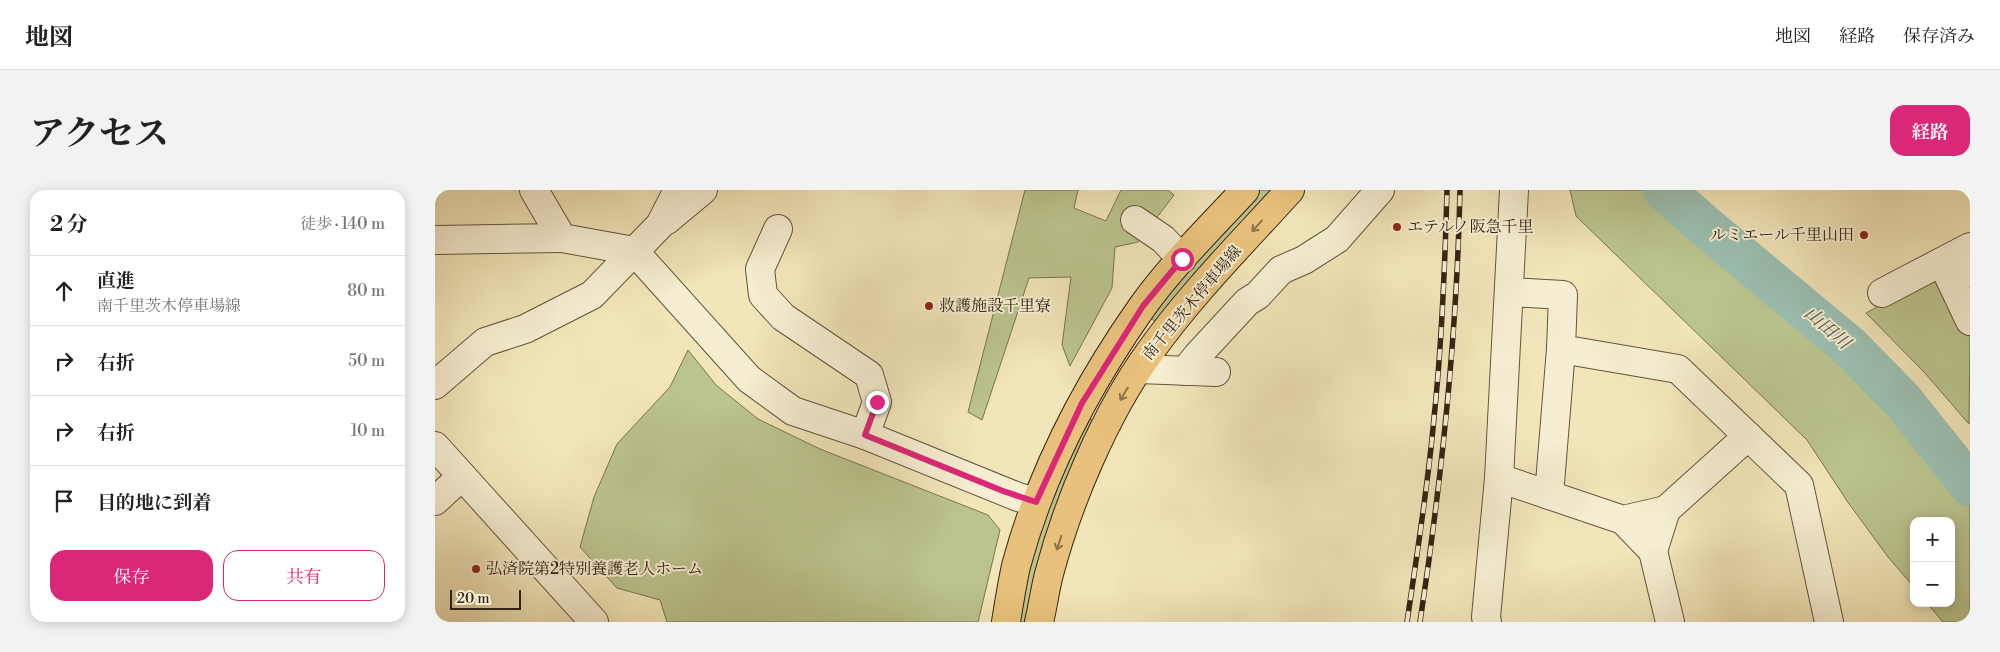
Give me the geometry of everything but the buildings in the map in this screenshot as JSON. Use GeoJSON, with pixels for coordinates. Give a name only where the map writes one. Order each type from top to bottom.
{"type":"FeatureCollection","features":[{"type":"Feature","properties":{"kind":"main road","name":"南千里茨木停車場線"},"geometry":{"type":"LineString","coordinates":[[1005,622],[1016,567],[1036,502],[1082,403],[1143,306],[1182,259],[1245,190]]}},
{"type":"Feature","properties":{"kind":"main road","name":"南千里茨木停車場線"},"geometry":{"type":"LineString","coordinates":[[1039,622],[1049,574],[1068,514],[1105,427],[1139,369],[1170,324],[1290,190]]}},
{"type":"Feature","properties":{"kind":"street"},"geometry":{"type":"LineString","coordinates":[[534,190],[562,238]]}},
{"type":"Feature","properties":{"kind":"street"},"geometry":{"type":"LineString","coordinates":[[660,225],[678,190]]}},
{"type":"Feature","properties":{"kind":"street"},"geometry":{"type":"LineString","coordinates":[[435,385],[485,342],[525,329],[592,295],[660,225],[703,190]]}},
{"type":"Feature","properties":{"kind":"street"},"geometry":{"type":"LineString","coordinates":[[1185,371],[1247,302],[1258,296],[1281,270],[1304,260],[1337,239],[1380,190]]}},
{"type":"Feature","properties":{"kind":"street"},"geometry":{"type":"LineString","coordinates":[[1487,622],[1485,617],[1499,478],[1514,190]]}},
{"type":"Feature","properties":{"kind":"street"},"geometry":{"type":"LineString","coordinates":[[1135,220],[1163,239],[1182,259]]}},
{"type":"Feature","properties":{"kind":"street"},"geometry":{"type":"LineString","coordinates":[[778,229],[760,269],[763,296],[783,317],[869,375],[877,402],[865,435]]}},
{"type":"Feature","properties":{"kind":"street"},"geometry":{"type":"LineString","coordinates":[[435,240],[562,238],[634,251],[749,379],[793,411],[865,435],[1003,491],[1036,502]]}},
{"type":"Feature","properties":{"kind":"street"},"geometry":{"type":"LineString","coordinates":[[1881,294],[1961,259],[1970,321]]}},
{"type":"Feature","properties":{"kind":"street"},"geometry":{"type":"LineString","coordinates":[[1510,292],[1563,296],[1561,349],[1549,495]]}},
{"type":"Feature","properties":{"kind":"street"},"geometry":{"type":"LineString","coordinates":[[1561,349],[1678,369],[1799,485],[1829,622]]}},
{"type":"Feature","properties":{"kind":"street"},"geometry":{"type":"LineString","coordinates":[[1139,369],[1216,372]]}},
{"type":"Feature","properties":{"kind":"street"},"geometry":{"type":"LineString","coordinates":[[1653,551],[1667,510],[1748,436]]}},
{"type":"Feature","properties":{"kind":"street"},"geometry":{"type":"LineString","coordinates":[[435,446],[594,622]]}},
{"type":"Feature","properties":{"kind":"street"},"geometry":{"type":"LineString","coordinates":[[435,501],[462,476]]}},
{"type":"Feature","properties":{"kind":"street"},"geometry":{"type":"LineString","coordinates":[[1499,478],[1623,520],[1653,551],[1670,622]]}},
{"type":"Feature","properties":{"kind":"street"},"geometry":{"type":"LineString","coordinates":[[1623,520],[1667,510]]}},
{"type":"Feature","properties":{"kind":"green space"},"geometry":{"type":"Polygon","coordinates":[[[1025,190],[1078,190],[1074,208],[1106,221],[1121,190],[1168,190],[1174,195],[1138,242],[1115,247],[1112,288],[1070,366],[1062,345],[1071,277],[1029,278],[982,420],[968,412],[1025,190]]]}},
{"type":"Feature","properties":{"kind":"green space"},"geometry":{"type":"Polygon","coordinates":[[[1259,190],[1273,190],[1160,321],[1154,321],[1151,317],[1153,313],[1213,241],[1259,190]]]}},
{"type":"Feature","properties":{"kind":"green space"},"geometry":{"type":"Polygon","coordinates":[[[1570,190],[1650,190],[1698,235],[1859,375],[1892,409],[1970,507],[1970,622],[1943,622],[1930,607],[1955,607],[1955,517],[1910,517],[1910,582],[1888,557],[1847,501],[1807,440],[1576,216],[1570,190]]]}},
{"type":"Feature","properties":{"kind":"green space"},"geometry":{"type":"Polygon","coordinates":[[[1941,272],[1970,336],[1969,424],[1924,372],[1866,313],[1941,272]]]}},
{"type":"Feature","properties":{"kind":"green space"},"geometry":{"type":"Polygon","coordinates":[[[688,350],[716,385],[758,419],[820,449],[988,515],[1000,530],[978,622],[667,622],[660,600],[617,588],[580,547],[594,497],[617,444],[670,387],[688,350]]]}},
{"type":"Feature","properties":{"kind":"green space"},"geometry":{"type":"Polygon","coordinates":[[[1089,419],[1093,420],[1027,622],[1017,622],[1028,569],[1048,508],[1086,421],[1089,419]]]}},
{"type":"Feature","properties":{"kind":"waterway","name":"山田川"},"geometry":{"type":"LineString","coordinates":[[1664,190],[1850,347],[1902,400],[1970,485]]}},
{"type":"Feature","properties":{"kind":"railway"},"geometry":{"type":"LineString","coordinates":[[1407,622],[1432,444],[1443,304],[1447,190]]}},
{"type":"Feature","properties":{"kind":"railway"},"geometry":{"type":"LineString","coordinates":[[1420,622],[1442,460],[1447,407],[1456,299],[1460,190]]}},
{"type":"Feature","properties":{"kind":"place","name":"エテルノ阪急千里"},"geometry":{"type":"Point","coordinates":[1397,227]}},
{"type":"Feature","properties":{"kind":"place","name":"ルミエール千里山田"},"geometry":{"type":"Point","coordinates":[1864,235]}},
{"type":"Feature","properties":{"kind":"place","name":"救護施設千里寮"},"geometry":{"type":"Point","coordinates":[929,306]}},
{"type":"Feature","properties":{"kind":"place","name":"弘済院第2特別養護老人ホーム"},"geometry":{"type":"Point","coordinates":[476,569]}},
{"type":"Feature","properties":{"kind":"route"},"geometry":{"type":"LineString","coordinates":[[877,402],[865,435],[1018,497],[1036,502],[1082,403],[1143,306],[1182,259]]}}]}
